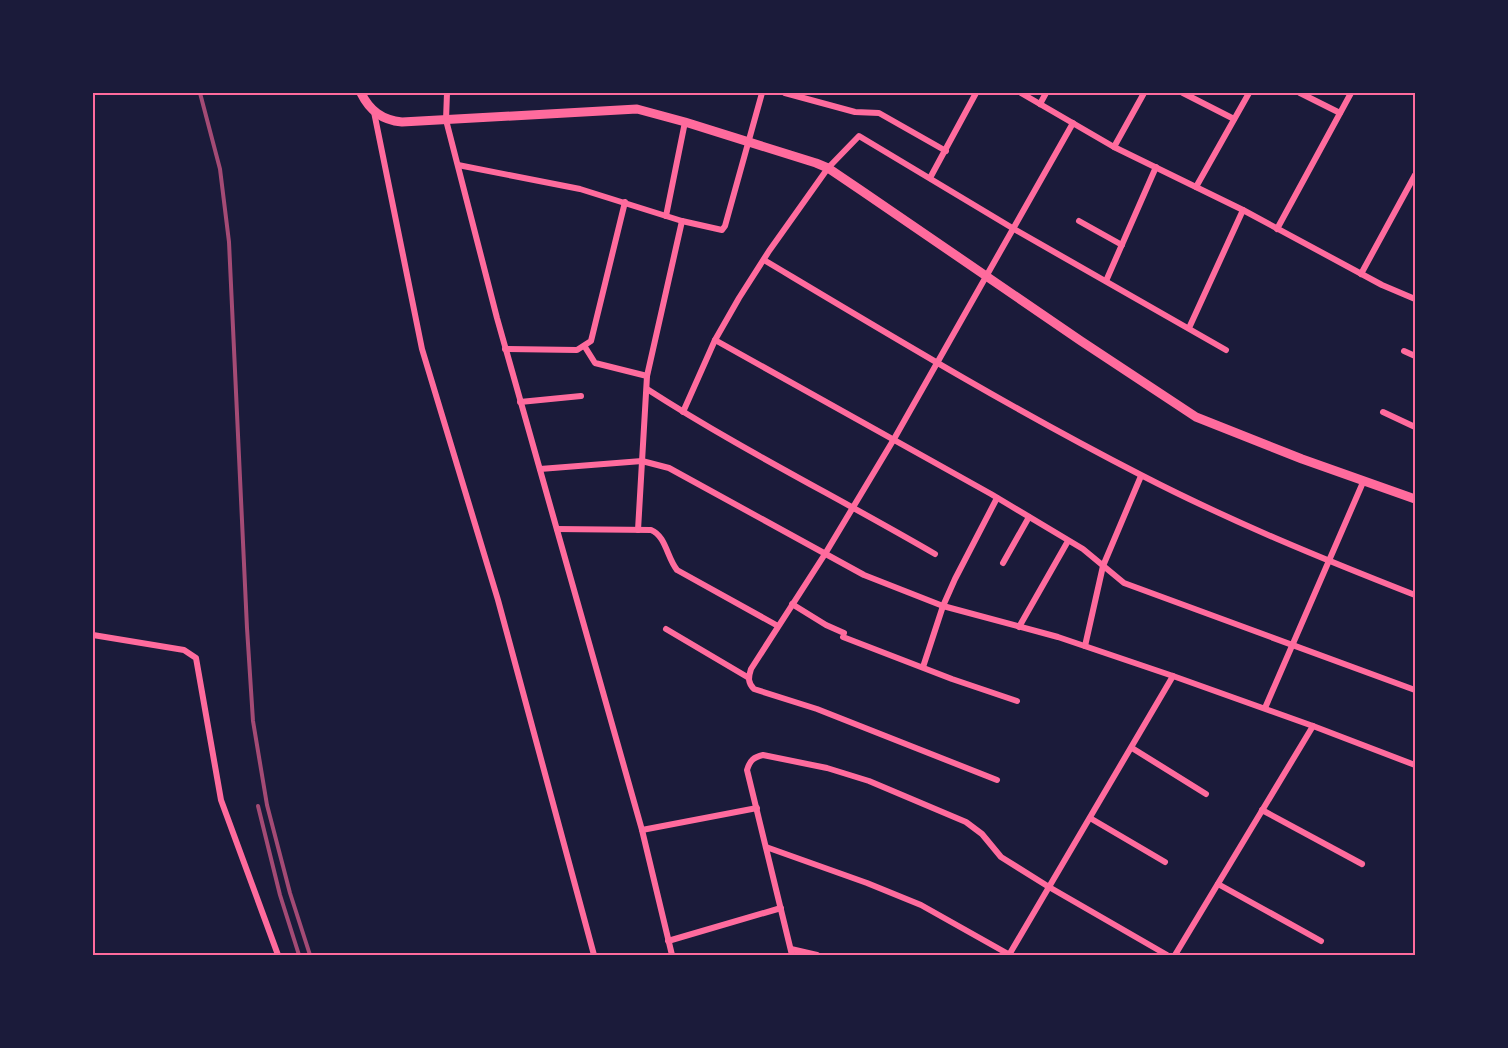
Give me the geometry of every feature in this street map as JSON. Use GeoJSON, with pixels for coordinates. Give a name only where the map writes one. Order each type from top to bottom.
{"type":"FeatureCollection","features":[{"type":"Feature","properties":{"kind":"street"},"geometry":{"type":"LineString","coordinates":[[361,93],[374,112],[388,121],[402,122],[637,110],[685,122],[828,168],[1196,417],[1415,500]]}},
{"type":"Feature","properties":{"kind":"street"},"geometry":{"type":"LineString","coordinates":[[447,93],[447,120],[505,349],[642,830],[672,955]]}},
{"type":"Feature","properties":{"kind":"street"},"geometry":{"type":"LineString","coordinates":[[458,165],[580,189],[682,221],[720,230],[724,228],[762,93]]}},
{"type":"Feature","properties":{"kind":"street"},"geometry":{"type":"LineString","coordinates":[[785,93],[855,112],[879,113],[946,151]]}},
{"type":"Feature","properties":{"kind":"street"},"geometry":{"type":"LineString","coordinates":[[930,178],[976,93]]}},
{"type":"Feature","properties":{"kind":"street"},"geometry":{"type":"LineString","coordinates":[[1021,93],[1114,147],[1243,210],[1361,274],[1415,299]]}},
{"type":"Feature","properties":{"kind":"street"},"geometry":{"type":"LineString","coordinates":[[1040,104],[1046,93]]}},
{"type":"Feature","properties":{"kind":"street"},"geometry":{"type":"LineString","coordinates":[[1114,147],[1144,93]]}},
{"type":"Feature","properties":{"kind":"street"},"geometry":{"type":"LineString","coordinates":[[1184,93],[1234,119]]}},
{"type":"Feature","properties":{"kind":"street"},"geometry":{"type":"LineString","coordinates":[[1196,187],[1249,93]]}},
{"type":"Feature","properties":{"kind":"street"},"geometry":{"type":"LineString","coordinates":[[1300,93],[1340,113]]}},
{"type":"Feature","properties":{"kind":"street"},"geometry":{"type":"LineString","coordinates":[[1277,229],[1351,93]]}},
{"type":"Feature","properties":{"kind":"street"},"geometry":{"type":"LineString","coordinates":[[374,112],[422,349],[498,600],[594,955]]}},
{"type":"Feature","properties":{"kind":"street"},"geometry":{"type":"LineString","coordinates":[[666,216],[685,122]]}},
{"type":"Feature","properties":{"kind":"street"},"geometry":{"type":"LineString","coordinates":[[997,780],[817,709],[754,689],[748,678],[751,669],[825,554],[894,439],[1073,123]]}},
{"type":"Feature","properties":{"kind":"street"},"geometry":{"type":"LineString","coordinates":[[683,412],[716,340],[764,260],[828,168],[859,136],[1014,229],[1226,350]]}},
{"type":"Feature","properties":{"kind":"street"},"geometry":{"type":"LineString","coordinates":[[1106,281],[1156,167]]}},
{"type":"Feature","properties":{"kind":"street"},"geometry":{"type":"LineString","coordinates":[[1361,274],[1415,175]]}},
{"type":"Feature","properties":{"kind":"street"},"geometry":{"type":"LineString","coordinates":[[505,349],[577,350],[585,347],[594,336],[625,202]]}},
{"type":"Feature","properties":{"kind":"street"},"geometry":{"type":"LineString","coordinates":[[1189,328],[1243,210]]}},
{"type":"Feature","properties":{"kind":"street"},"geometry":{"type":"LineString","coordinates":[[638,530],[647,376],[682,221]]}},
{"type":"Feature","properties":{"kind":"street"},"geometry":{"type":"LineString","coordinates":[[1079,221],[1122,245]]}},
{"type":"Feature","properties":{"kind":"street"},"geometry":{"type":"LineString","coordinates":[[764,260],[937,362],[1142,476],[1329,561],[1415,595]]}},
{"type":"Feature","properties":{"kind":"street"},"geometry":{"type":"LineString","coordinates":[[716,340],[1029,517],[1068,541],[1124,583],[1415,690]]}},
{"type":"Feature","properties":{"kind":"street"},"geometry":{"type":"LineString","coordinates":[[585,347],[595,363],[647,376]]}},
{"type":"Feature","properties":{"kind":"street"},"geometry":{"type":"LineString","coordinates":[[1404,351],[1415,356]]}},
{"type":"Feature","properties":{"kind":"street"},"geometry":{"type":"LineString","coordinates":[[646,389],[935,554]]}},
{"type":"Feature","properties":{"kind":"street"},"geometry":{"type":"LineString","coordinates":[[520,402],[581,396]]}},
{"type":"Feature","properties":{"kind":"street"},"geometry":{"type":"LineString","coordinates":[[1383,412],[1415,427]]}},
{"type":"Feature","properties":{"kind":"street"},"geometry":{"type":"LineString","coordinates":[[540,469],[642,461],[669,468],[864,575],[943,606],[1085,646],[1173,676],[1415,765]]}},
{"type":"Feature","properties":{"kind":"street"},"geometry":{"type":"LineString","coordinates":[[1085,646],[1103,566],[1142,476]]}},
{"type":"Feature","properties":{"kind":"street"},"geometry":{"type":"LineString","coordinates":[[1265,708],[1364,480]]}},
{"type":"Feature","properties":{"kind":"street"},"geometry":{"type":"LineString","coordinates":[[923,667],[943,606],[964,559],[997,498]]}},
{"type":"Feature","properties":{"kind":"street"},"geometry":{"type":"LineString","coordinates":[[1003,563],[1029,517]]}},
{"type":"Feature","properties":{"kind":"street"},"geometry":{"type":"LineString","coordinates":[[557,529],[651,530],[661,536],[670,562],[676,570],[778,626]]}},
{"type":"Feature","properties":{"kind":"street"},"geometry":{"type":"LineString","coordinates":[[1019,627],[1068,541]]}},
{"type":"Feature","properties":{"kind":"street"},"geometry":{"type":"LineString","coordinates":[[792,604],[843,635],[1017,701]]}},
{"type":"Feature","properties":{"kind":"street"},"geometry":{"type":"LineString","coordinates":[[666,629],[748,678]]}},
{"type":"Feature","properties":{"kind":"street"},"geometry":{"type":"LineString","coordinates":[[93,635],[184,650],[196,658],[221,800],[278,955]]}},
{"type":"Feature","properties":{"kind":"street"},"geometry":{"type":"LineString","coordinates":[[766,847],[921,905],[1009,955],[1173,676]]}},
{"type":"Feature","properties":{"kind":"street"},"geometry":{"type":"LineString","coordinates":[[1175,955],[1313,726]]}},
{"type":"Feature","properties":{"kind":"street"},"geometry":{"type":"LineString","coordinates":[[1132,748],[1206,794]]}},
{"type":"Feature","properties":{"kind":"street"},"geometry":{"type":"LineString","coordinates":[[817,955],[792,952],[747,770],[749,762],[755,757],[763,755],[827,768],[869,781],[966,822],[982,834],[1001,857],[1167,955]]}},
{"type":"Feature","properties":{"kind":"street"},"geometry":{"type":"LineString","coordinates":[[642,830],[757,808]]}},
{"type":"Feature","properties":{"kind":"street"},"geometry":{"type":"LineString","coordinates":[[1262,810],[1362,864]]}},
{"type":"Feature","properties":{"kind":"street"},"geometry":{"type":"LineString","coordinates":[[1090,818],[1165,862]]}},
{"type":"Feature","properties":{"kind":"street"},"geometry":{"type":"LineString","coordinates":[[1218,884],[1321,941]]}},
{"type":"Feature","properties":{"kind":"street"},"geometry":{"type":"LineString","coordinates":[[668,941],[781,908]]}},
{"type":"Feature","properties":{"kind":"railway"},"geometry":{"type":"LineString","coordinates":[[200,93],[220,169],[229,242],[253,721],[267,805],[290,893],[310,955]]}},
{"type":"Feature","properties":{"kind":"railway"},"geometry":{"type":"LineString","coordinates":[[258,806],[280,895],[299,955]]}}]}
